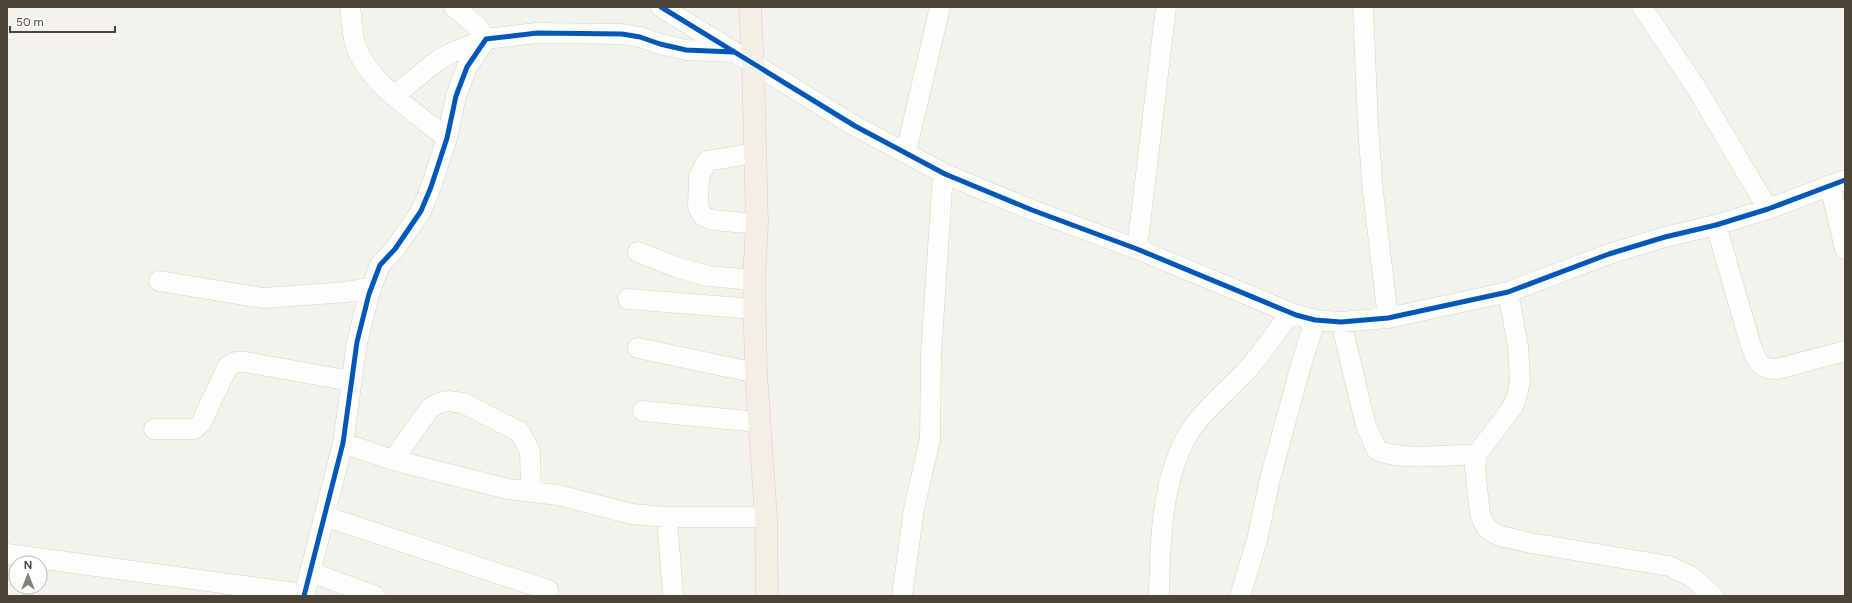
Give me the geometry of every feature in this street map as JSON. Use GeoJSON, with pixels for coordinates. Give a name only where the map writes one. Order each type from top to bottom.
{"type":"FeatureCollection","features":[{"type":"Feature","properties":{"kind":"main road"},"geometry":{"type":"LineString","coordinates":[[750,7],[757,224],[754,309],[758,422],[766,517],[767,596]]}},
{"type":"Feature","properties":{"kind":"street"},"geometry":{"type":"LineString","coordinates":[[350,7],[355,44],[364,62],[376,78],[447,138]]}},
{"type":"Feature","properties":{"kind":"street"},"geometry":{"type":"LineString","coordinates":[[454,7],[464,47]]}},
{"type":"Feature","properties":{"kind":"street"},"geometry":{"type":"LineString","coordinates":[[454,7],[478,26],[486,39]]}},
{"type":"Feature","properties":{"kind":"street"},"geometry":{"type":"LineString","coordinates":[[661,7],[855,126],[945,174],[1032,210],[1137,249],[1296,315],[1316,320],[1340,322],[1388,318],[1508,292],[1609,254],[1665,237],[1716,225],[1768,209],[1837,182],[1845,249]]}},
{"type":"Feature","properties":{"kind":"street"},"geometry":{"type":"LineString","coordinates":[[906,152],[940,7]]}},
{"type":"Feature","properties":{"kind":"street"},"geometry":{"type":"LineString","coordinates":[[1137,249],[1166,7]]}},
{"type":"Feature","properties":{"kind":"street"},"geometry":{"type":"LineString","coordinates":[[1364,7],[1368,126],[1373,192],[1388,318]]}},
{"type":"Feature","properties":{"kind":"street"},"geometry":{"type":"LineString","coordinates":[[1642,7],[1697,89],[1768,209]]}},
{"type":"Feature","properties":{"kind":"street"},"geometry":{"type":"LineString","coordinates":[[395,95],[437,62],[464,47],[486,39],[537,33],[622,34],[640,37],[660,44],[686,50],[734,52]]}},
{"type":"Feature","properties":{"kind":"street"},"geometry":{"type":"LineString","coordinates":[[7,554],[304,595],[343,443],[357,342],[372,287],[380,265],[395,249],[421,210],[431,187],[447,138],[459,88],[467,67],[486,39]]}},
{"type":"Feature","properties":{"kind":"street"},"geometry":{"type":"LineString","coordinates":[[755,153],[707,161],[699,177],[698,207],[703,216],[713,220],[757,224]]}},
{"type":"Feature","properties":{"kind":"street"},"geometry":{"type":"LineString","coordinates":[[902,596],[914,509],[930,439],[931,356],[942,187],[945,174]]}},
{"type":"Feature","properties":{"kind":"street"},"geometry":{"type":"LineString","coordinates":[[1716,225],[1751,346],[1758,363],[1767,369],[1777,369],[1845,351]]}},
{"type":"Feature","properties":{"kind":"street"},"geometry":{"type":"LineString","coordinates":[[638,252],[676,267],[708,276],[754,280]]}},
{"type":"Feature","properties":{"kind":"street"},"geometry":{"type":"LineString","coordinates":[[159,282],[263,298],[346,292],[372,287]]}},
{"type":"Feature","properties":{"kind":"street"},"geometry":{"type":"LineString","coordinates":[[1508,292],[1518,346],[1520,380],[1517,396],[1512,408],[1477,454],[1475,468],[1480,514],[1486,526],[1492,532],[1500,536],[1531,543],[1669,566],[1692,577],[1713,596]]}},
{"type":"Feature","properties":{"kind":"street"},"geometry":{"type":"LineString","coordinates":[[628,299],[754,309]]}},
{"type":"Feature","properties":{"kind":"street"},"geometry":{"type":"LineString","coordinates":[[1159,596],[1160,537],[1164,505],[1174,468],[1183,444],[1190,430],[1246,371],[1287,318],[1296,315]]}},
{"type":"Feature","properties":{"kind":"street"},"geometry":{"type":"LineString","coordinates":[[1240,596],[1257,540],[1270,478],[1301,365],[1316,320]]}},
{"type":"Feature","properties":{"kind":"street"},"geometry":{"type":"LineString","coordinates":[[1340,322],[1343,327],[1366,426],[1376,450],[1384,454],[1401,456],[1477,454]]}},
{"type":"Feature","properties":{"kind":"street"},"geometry":{"type":"LineString","coordinates":[[638,348],[756,373]]}},
{"type":"Feature","properties":{"kind":"street"},"geometry":{"type":"LineString","coordinates":[[154,429],[194,429],[201,423],[228,366],[236,362],[245,362],[351,381]]}},
{"type":"Feature","properties":{"kind":"street"},"geometry":{"type":"LineString","coordinates":[[393,460],[430,408],[439,403],[448,401],[463,403],[520,432],[530,452],[531,492]]}},
{"type":"Feature","properties":{"kind":"street"},"geometry":{"type":"LineString","coordinates":[[643,411],[758,422]]}},
{"type":"Feature","properties":{"kind":"street"},"geometry":{"type":"LineString","coordinates":[[343,443],[393,460],[508,489],[558,496],[632,514],[667,517],[766,517]]}},
{"type":"Feature","properties":{"kind":"street"},"geometry":{"type":"LineString","coordinates":[[324,516],[548,590]]}},
{"type":"Feature","properties":{"kind":"street"},"geometry":{"type":"LineString","coordinates":[[667,517],[673,596]]}},
{"type":"Feature","properties":{"kind":"street"},"geometry":{"type":"LineString","coordinates":[[310,572],[375,596]]}},
{"type":"Feature","properties":{"kind":"cycle path"},"geometry":{"type":"LineString","coordinates":[[661,7],[855,126],[945,174],[1032,210],[1137,249],[1296,315],[1315,320],[1341,322],[1388,318],[1508,292],[1609,254],[1665,237],[1716,225],[1768,209],[1845,180]]}},
{"type":"Feature","properties":{"kind":"cycle path"},"geometry":{"type":"LineString","coordinates":[[304,596],[343,443],[357,342],[369,294],[380,265],[395,249],[421,211],[431,187],[447,138],[456,96],[467,67],[486,39],[537,33],[622,34],[640,37],[660,44],[686,50],[733,52]]}}]}
